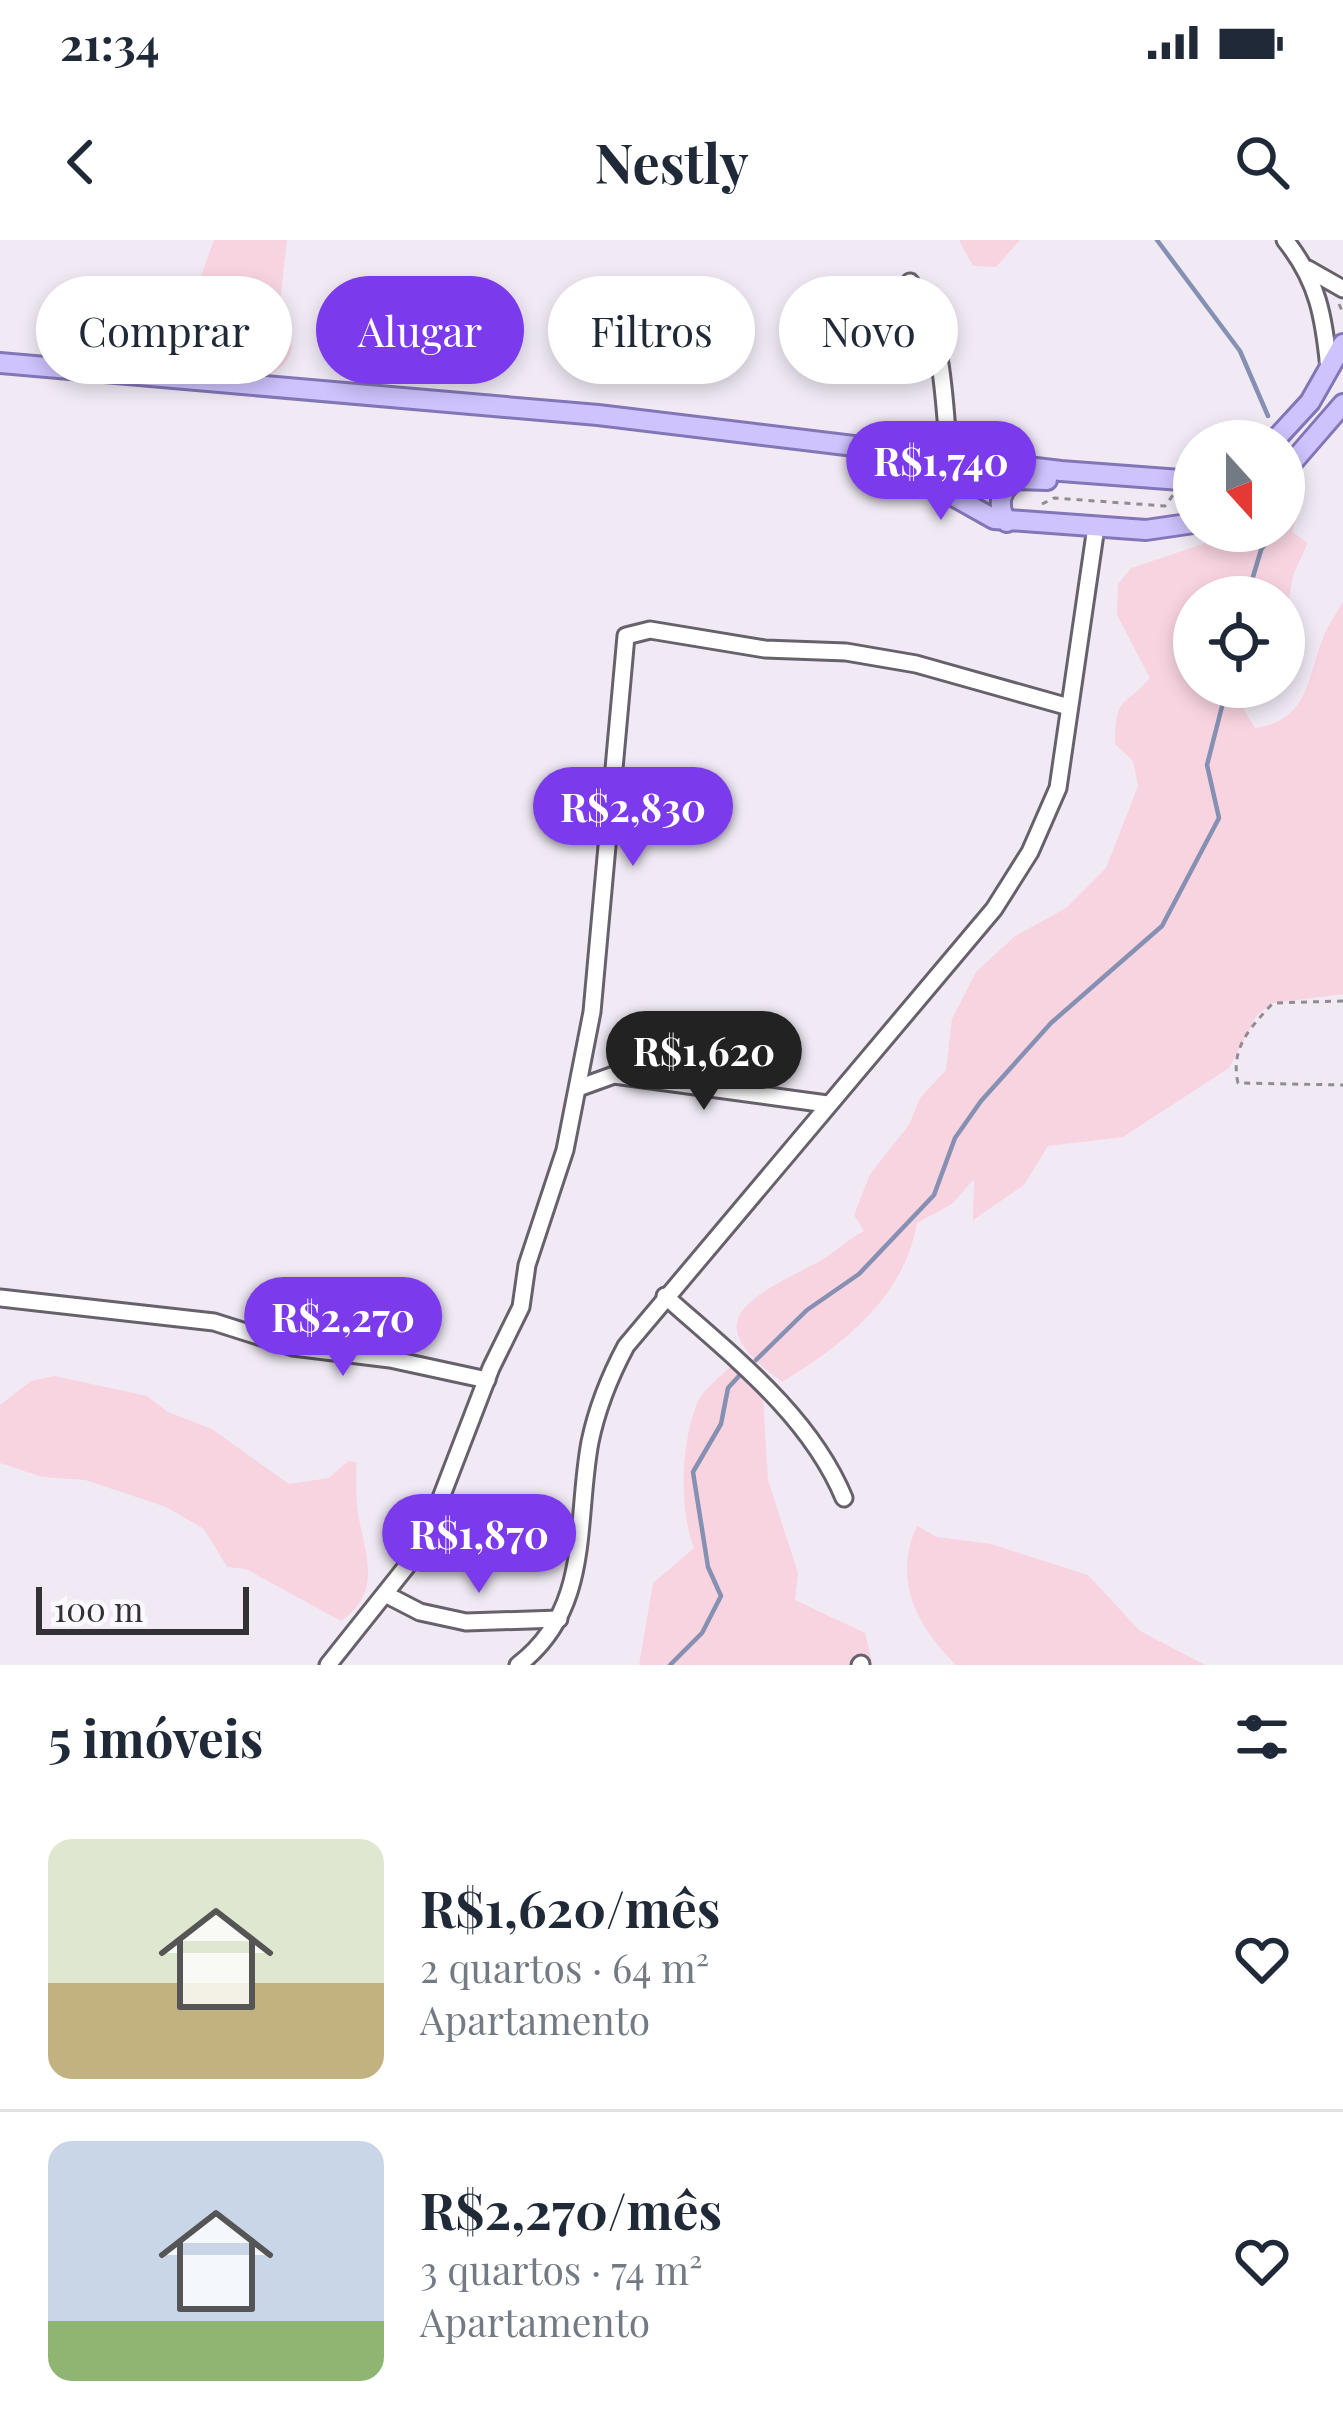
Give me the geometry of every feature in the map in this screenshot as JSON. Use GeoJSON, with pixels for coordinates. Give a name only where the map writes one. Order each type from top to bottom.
{"type":"FeatureCollection","features":[{"type":"Feature","properties":{"kind":"main road"},"geometry":{"type":"LineString","coordinates":[[1293,420],[1310,402],[1343,344]]}},
{"type":"Feature","properties":{"kind":"main road"},"geometry":{"type":"LineString","coordinates":[[0,362],[598,416],[1173,480]]}},
{"type":"Feature","properties":{"kind":"main road"},"geometry":{"type":"LineString","coordinates":[[1305,448],[1343,404]]}},
{"type":"Feature","properties":{"kind":"main road"},"geometry":{"type":"LineString","coordinates":[[871,450],[974,512],[1007,522],[1146,530],[1173,526]]}},
{"type":"Feature","properties":{"kind":"main road"},"geometry":{"type":"LineString","coordinates":[[1007,522],[1000,503],[1011,482],[1047,480],[1061,471]]}},
{"type":"Feature","properties":{"kind":"street"},"geometry":{"type":"LineString","coordinates":[[1285,240],[1308,268],[1343,293]]}},
{"type":"Feature","properties":{"kind":"street"},"geometry":{"type":"LineString","coordinates":[[1308,268],[1327,324],[1329,369]]}},
{"type":"Feature","properties":{"kind":"street"},"geometry":{"type":"LineString","coordinates":[[939,384],[950,457]]}},
{"type":"Feature","properties":{"kind":"street"},"geometry":{"type":"LineString","coordinates":[[518,1665],[559,1619],[578,1567],[589,1447],[601,1402],[626,1346],[994,909],[1019,872],[1058,788],[1096,527]]}},
{"type":"Feature","properties":{"kind":"street"},"geometry":{"type":"LineString","coordinates":[[328,1665],[422,1547],[521,1307],[527,1265],[565,1150],[578,1088],[607,879],[626,636],[650,630],[765,649],[846,652],[916,664],[1070,707]]}},
{"type":"Feature","properties":{"kind":"street"},"geometry":{"type":"LineString","coordinates":[[578,1088],[614,1075],[827,1104]]}},
{"type":"Feature","properties":{"kind":"street"},"geometry":{"type":"LineString","coordinates":[[665,1296],[759,1377],[821,1454],[844,1498]]}},
{"type":"Feature","properties":{"kind":"street"},"geometry":{"type":"LineString","coordinates":[[0,1298],[214,1322],[293,1347],[390,1359],[487,1380]]}},
{"type":"Feature","properties":{"kind":"street"},"geometry":{"type":"LineString","coordinates":[[387,1595],[421,1612],[466,1622],[559,1619]]}},
{"type":"Feature","properties":{"kind":"path"},"geometry":{"type":"LineString","coordinates":[[1343,293],[1337,306],[1343,313]]}},
{"type":"Feature","properties":{"kind":"path"},"geometry":{"type":"LineString","coordinates":[[1039,524],[1042,503],[1054,498],[1165,506],[1173,500]]}},
{"type":"Feature","properties":{"kind":"path"},"geometry":{"type":"LineString","coordinates":[[1343,1001],[1274,1003],[1246,1033],[1234,1063],[1238,1083],[1343,1085]]}},
{"type":"Feature","properties":{"kind":"shaded area"},"geometry":{"type":"Polygon","coordinates":[[[214,240],[287,240],[283,276],[201,276],[214,240]]]}},
{"type":"Feature","properties":{"kind":"shaded area"},"geometry":{"type":"Polygon","coordinates":[[[959,240],[1020,240],[996,267],[973,266],[959,240]]]}},
{"type":"Feature","properties":{"kind":"shaded area"},"geometry":{"type":"Polygon","coordinates":[[[1179,552],[1304,552],[1293,576],[1173,576],[1173,708],[1245,708],[1255,728],[1273,724],[1295,708],[1305,708],[1305,689],[1324,635],[1343,601],[1343,994],[1273,1003],[1257,1015],[1229,1068],[1123,1137],[1048,1146],[1024,1185],[973,1220],[974,1179],[952,1204],[917,1223],[899,1274],[868,1317],[782,1382],[741,1342],[737,1327],[741,1313],[770,1288],[864,1231],[854,1215],[870,1174],[909,1125],[920,1098],[946,1070],[952,1019],[976,972],[1015,936],[1066,908],[1106,868],[1138,786],[1133,761],[1115,744],[1117,717],[1123,704],[1150,678],[1117,615],[1118,584],[1131,568],[1179,552]]]}},
{"type":"Feature","properties":{"kind":"shaded area"},"geometry":{"type":"Polygon","coordinates":[[[734,1363],[763,1396],[768,1480],[798,1573],[795,1600],[865,1633],[873,1665],[639,1665],[653,1583],[694,1548],[684,1497],[685,1458],[696,1406],[734,1363]]]}},
{"type":"Feature","properties":{"kind":"shaded area"},"geometry":{"type":"Polygon","coordinates":[[[55,1376],[147,1396],[168,1412],[212,1429],[289,1484],[329,1478],[348,1461],[356,1462],[368,1574],[354,1610],[341,1621],[246,1569],[227,1567],[204,1529],[166,1507],[85,1480],[42,1477],[0,1463],[0,1405],[31,1381],[55,1376]]]}},
{"type":"Feature","properties":{"kind":"shaded area"},"geometry":{"type":"Polygon","coordinates":[[[917,1526],[937,1537],[991,1544],[1088,1575],[1140,1631],[1205,1665],[956,1665],[930,1634],[912,1601],[907,1565],[917,1526]]]}},
{"type":"Feature","properties":{"kind":"waterway"},"geometry":{"type":"LineString","coordinates":[[1157,240],[1240,351],[1268,416]]}},
{"type":"Feature","properties":{"kind":"waterway"},"geometry":{"type":"LineString","coordinates":[[1253,576],[1260,552]]}},
{"type":"Feature","properties":{"kind":"waterway"},"geometry":{"type":"LineString","coordinates":[[756,1360],[807,1310],[859,1274],[934,1195],[955,1138],[981,1101],[1051,1023],[1162,926],[1219,818],[1207,765],[1222,708]]}},
{"type":"Feature","properties":{"kind":"waterway"},"geometry":{"type":"LineString","coordinates":[[670,1665],[702,1633],[721,1596],[708,1567],[693,1472],[721,1424],[728,1388],[739,1376]]}}]}
